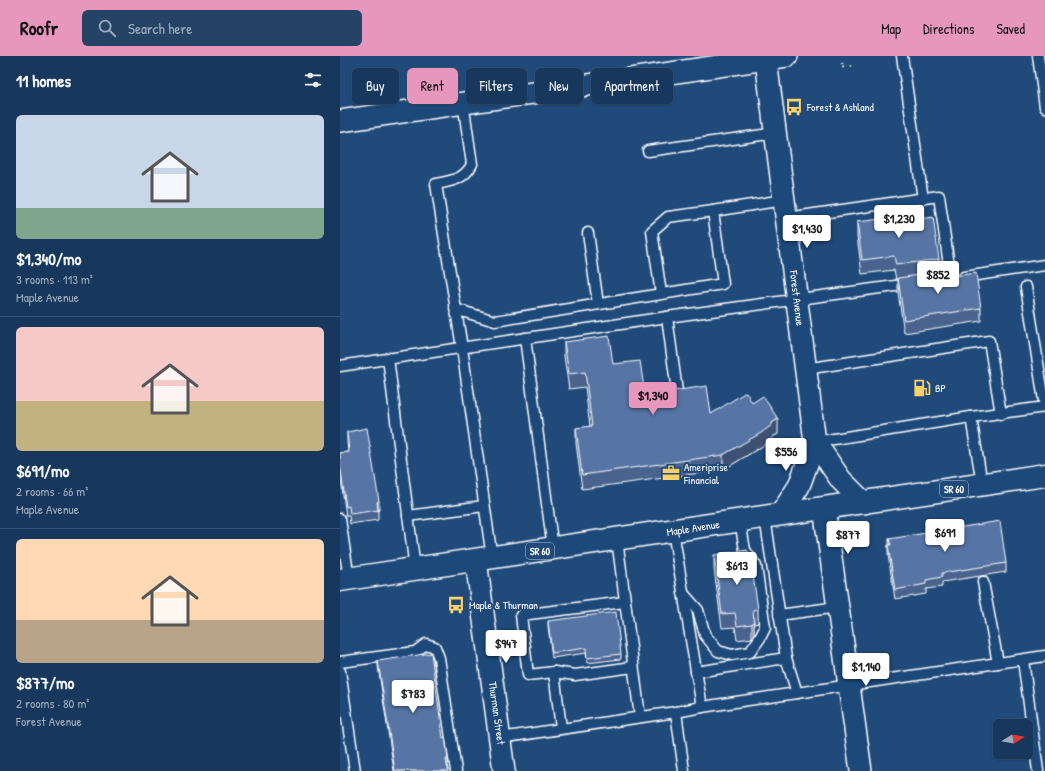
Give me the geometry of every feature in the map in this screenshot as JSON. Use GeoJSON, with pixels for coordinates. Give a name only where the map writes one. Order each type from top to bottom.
{"type":"FeatureCollection","features":[{"type":"Feature","properties":{"kind":"main road","name":"Maple Avenue"},"geometry":{"type":"LineString","coordinates":[[345,580],[1045,475]]}},
{"type":"Feature","properties":{"kind":"street"},"geometry":{"type":"LineString","coordinates":[[340,121],[787,56]]}},
{"type":"Feature","properties":{"kind":"street","name":"Forest Avenue"},"geometry":{"type":"LineString","coordinates":[[766,60],[814,442],[799,486],[773,516]]}},
{"type":"Feature","properties":{"kind":"street","name":"Forest Avenue"},"geometry":{"type":"LineString","coordinates":[[814,442],[841,480],[864,503]]}},
{"type":"Feature","properties":{"kind":"street"},"geometry":{"type":"LineString","coordinates":[[824,508],[861,771]]}},
{"type":"Feature","properties":{"kind":"street","name":"Thurman Street"},"geometry":{"type":"LineString","coordinates":[[484,559],[488,651],[504,771]]}},
{"type":"Feature","properties":{"kind":"lane"},"geometry":{"type":"LineString","coordinates":[[902,56],[923,199]]}},
{"type":"Feature","properties":{"kind":"lane"},"geometry":{"type":"LineString","coordinates":[[1038,56],[1045,106]]}},
{"type":"Feature","properties":{"kind":"lane"},"geometry":{"type":"LineString","coordinates":[[463,102],[472,164],[469,171],[456,180],[436,184],[462,348],[484,506],[484,559]]}},
{"type":"Feature","properties":{"kind":"lane"},"geometry":{"type":"LineString","coordinates":[[648,151],[776,134]]}},
{"type":"Feature","properties":{"kind":"lane"},"geometry":{"type":"LineString","coordinates":[[661,294],[652,231],[668,217],[713,211],[785,209],[923,199],[940,196],[947,279],[1045,265]]}},
{"type":"Feature","properties":{"kind":"lane"},"geometry":{"type":"LineString","coordinates":[[455,308],[495,322],[724,284],[713,211]]}},
{"type":"Feature","properties":{"kind":"lane"},"geometry":{"type":"LineString","coordinates":[[588,233],[598,304]]}},
{"type":"Feature","properties":{"kind":"lane"},"geometry":{"type":"LineString","coordinates":[[340,366],[667,317],[921,283]]}},
{"type":"Feature","properties":{"kind":"lane"},"geometry":{"type":"LineString","coordinates":[[814,442],[1045,407],[1026,287]]}},
{"type":"Feature","properties":{"kind":"lane"},"geometry":{"type":"LineString","coordinates":[[667,317],[678,399]]}},
{"type":"Feature","properties":{"kind":"lane"},"geometry":{"type":"LineString","coordinates":[[525,338],[554,549]]}},
{"type":"Feature","properties":{"kind":"lane"},"geometry":{"type":"LineString","coordinates":[[805,369],[989,341],[1000,414]]}},
{"type":"Feature","properties":{"kind":"lane"},"geometry":{"type":"LineString","coordinates":[[388,358],[415,569]]}},
{"type":"Feature","properties":{"kind":"lane"},"geometry":{"type":"LineString","coordinates":[[971,417],[982,484]]}},
{"type":"Feature","properties":{"kind":"lane"},"geometry":{"type":"LineString","coordinates":[[408,516],[484,506]]}},
{"type":"Feature","properties":{"kind":"lane"},"geometry":{"type":"LineString","coordinates":[[773,516],[779,615],[786,658],[797,693]]}},
{"type":"Feature","properties":{"kind":"lane"},"geometry":{"type":"LineString","coordinates":[[340,519],[345,580]]}},
{"type":"Feature","properties":{"kind":"lane"},"geometry":{"type":"LineString","coordinates":[[683,593],[698,610],[705,635],[718,651],[732,655],[750,652],[765,628],[756,566],[745,550],[740,521]]}},
{"type":"Feature","properties":{"kind":"lane"},"geometry":{"type":"LineString","coordinates":[[673,531],[702,706]]}},
{"type":"Feature","properties":{"kind":"lane"},"geometry":{"type":"LineString","coordinates":[[617,539],[640,717]]}},
{"type":"Feature","properties":{"kind":"lane"},"geometry":{"type":"LineString","coordinates":[[983,582],[998,663]]}},
{"type":"Feature","properties":{"kind":"lane"},"geometry":{"type":"LineString","coordinates":[[625,602],[521,615],[528,674],[554,672],[575,675],[633,668]]}},
{"type":"Feature","properties":{"kind":"lane"},"geometry":{"type":"LineString","coordinates":[[779,615],[838,607]]}},
{"type":"Feature","properties":{"kind":"lane"},"geometry":{"type":"LineString","coordinates":[[340,662],[415,652],[426,644],[435,647],[439,658],[456,771]]}},
{"type":"Feature","properties":{"kind":"lane"},"geometry":{"type":"LineString","coordinates":[[488,651],[525,646]]}},
{"type":"Feature","properties":{"kind":"lane"},"geometry":{"type":"LineString","coordinates":[[500,738],[676,712],[702,706],[849,686],[1045,656]]}},
{"type":"Feature","properties":{"kind":"lane"},"geometry":{"type":"LineString","coordinates":[[696,672],[786,658]]}},
{"type":"Feature","properties":{"kind":"lane"},"geometry":{"type":"LineString","coordinates":[[1023,660],[1038,771]]}},
{"type":"Feature","properties":{"kind":"lane"},"geometry":{"type":"LineString","coordinates":[[340,671],[355,771]]}},
{"type":"Feature","properties":{"kind":"lane"},"geometry":{"type":"LineString","coordinates":[[554,672],[561,728]]}},
{"type":"Feature","properties":{"kind":"lane"},"geometry":{"type":"LineString","coordinates":[[676,712],[684,771]]}},
{"type":"Feature","properties":{"kind":"path"},"geometry":{"type":"LineString","coordinates":[[842,63],[843,68],[853,66]]}},
{"type":"Feature","properties":{"kind":"building"},"geometry":{"type":"Polygon","coordinates":[[[913,215],[914,220],[933,217],[939,259],[896,265],[894,256],[862,260],[857,222],[913,215]]]}},
{"type":"Feature","properties":{"kind":"building"},"geometry":{"type":"Polygon","coordinates":[[[940,272],[941,278],[976,273],[981,308],[904,320],[898,278],[940,272]]]}},
{"type":"Feature","properties":{"kind":"building"},"geometry":{"type":"Polygon","coordinates":[[[609,336],[613,364],[640,361],[645,395],[707,386],[711,414],[746,392],[752,403],[763,396],[778,419],[761,433],[723,455],[582,475],[576,428],[592,426],[585,372],[569,374],[564,342],[609,336]]]}},
{"type":"Feature","properties":{"kind":"building"},"geometry":{"type":"Polygon","coordinates":[[[367,428],[379,501],[377,502],[378,510],[350,514],[349,506],[346,507],[340,464],[340,453],[349,452],[347,432],[367,428]]]}},
{"type":"Feature","properties":{"kind":"building"},"geometry":{"type":"Polygon","coordinates":[[[1000,521],[1006,563],[942,573],[942,577],[926,580],[926,584],[895,590],[888,545],[891,545],[889,539],[1000,521]]]}},
{"type":"Feature","properties":{"kind":"building"},"geometry":{"type":"Polygon","coordinates":[[[747,550],[750,555],[758,609],[753,610],[754,621],[752,624],[737,626],[735,613],[722,614],[714,555],[747,550]]]}},
{"type":"Feature","properties":{"kind":"building"},"geometry":{"type":"Polygon","coordinates":[[[616,612],[621,654],[587,658],[586,648],[552,653],[548,621],[616,612]]]}},
{"type":"Feature","properties":{"kind":"building"},"geometry":{"type":"Polygon","coordinates":[[[431,653],[443,738],[445,737],[448,771],[395,771],[378,661],[431,653]]]}},
{"type":"Feature","properties":{"kind":"place","name":"Forest & Ashland"},"geometry":{"type":"Point","coordinates":[794,107]}},
{"type":"Feature","properties":{"kind":"place","name":"BP"},"geometry":{"type":"Point","coordinates":[922,388]}},
{"type":"Feature","properties":{"kind":"place","name":"Ameriprise Financial"},"geometry":{"type":"Point","coordinates":[671,473]}},
{"type":"Feature","properties":{"kind":"place","name":"Maple & Thurman"},"geometry":{"type":"Point","coordinates":[456,605]}}]}
